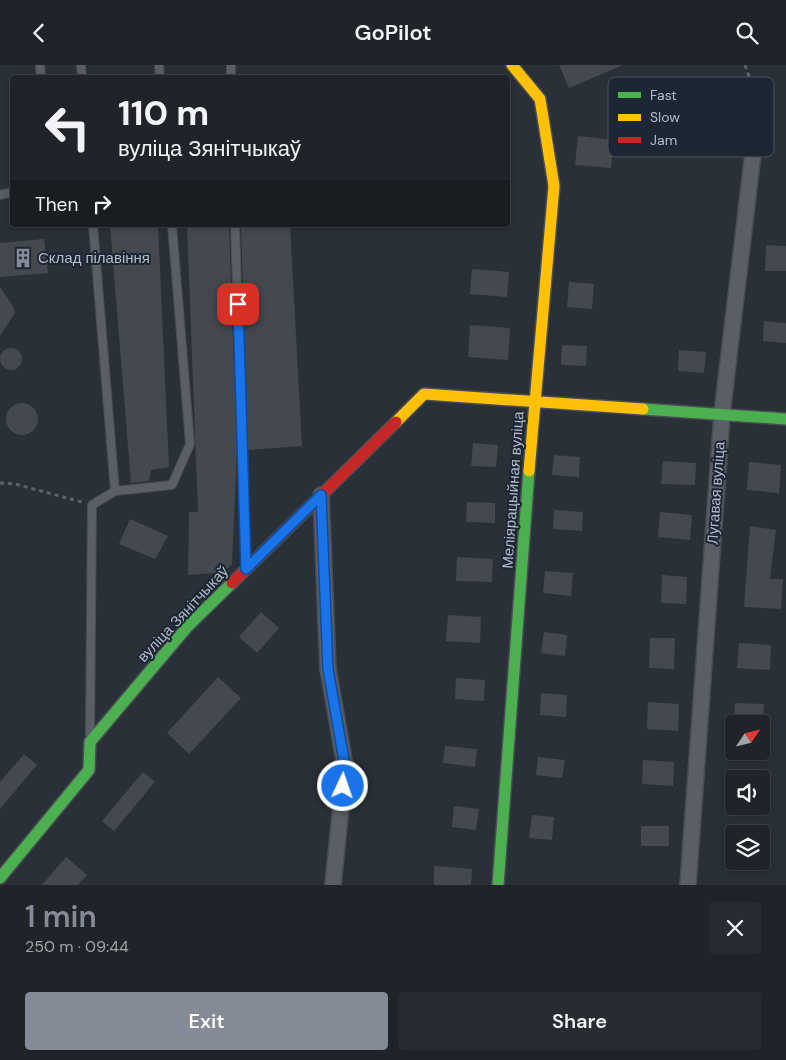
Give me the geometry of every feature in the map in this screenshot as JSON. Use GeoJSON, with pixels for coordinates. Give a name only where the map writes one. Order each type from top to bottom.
{"type":"FeatureCollection","features":[{"type":"Feature","properties":{"kind":"street","name":"Меліярацыйная вуліца"},"geometry":{"type":"LineString","coordinates":[[498,885],[534,401],[554,186],[540,99],[512,65]]}},
{"type":"Feature","properties":{"kind":"street","name":"Лугавая вуліца"},"geometry":{"type":"LineString","coordinates":[[688,885],[722,414],[753,157]]}},
{"type":"Feature","properties":{"kind":"street","name":"вуліца Зянітчыкаў"},"geometry":{"type":"LineString","coordinates":[[90,742],[188,626],[424,394],[534,401]]}},
{"type":"Feature","properties":{"kind":"street"},"geometry":{"type":"LineString","coordinates":[[534,401],[786,419]]}},
{"type":"Feature","properties":{"kind":"street"},"geometry":{"type":"LineString","coordinates":[[321,495],[328,669],[345,766],[332,885]]}},
{"type":"Feature","properties":{"kind":"street"},"geometry":{"type":"LineString","coordinates":[[0,878],[89,770],[90,742]]}},
{"type":"Feature","properties":{"kind":"lane"},"geometry":{"type":"LineString","coordinates":[[94,227],[115,491]]}},
{"type":"Feature","properties":{"kind":"lane"},"geometry":{"type":"LineString","coordinates":[[90,742],[92,505],[115,491],[172,485],[190,444],[172,227]]}},
{"type":"Feature","properties":{"kind":"lane"},"geometry":{"type":"LineString","coordinates":[[236,227],[246,569]]}},
{"type":"Feature","properties":{"kind":"path"},"geometry":{"type":"LineString","coordinates":[[745,65],[749,77]]}},
{"type":"Feature","properties":{"kind":"path"},"geometry":{"type":"LineString","coordinates":[[0,483],[15,484],[92,505]]}},
{"type":"Feature","properties":{"kind":"building"},"geometry":{"type":"Polygon","coordinates":[[[559,65],[623,65],[569,88],[559,65]]]}},
{"type":"Feature","properties":{"kind":"building"},"geometry":{"type":"Polygon","coordinates":[[[578,136],[608,139],[608,157],[612,157],[611,168],[575,165],[578,136]]]}},
{"type":"Feature","properties":{"kind":"building"},"geometry":{"type":"Polygon","coordinates":[[[110,227],[158,227],[169,467],[151,470],[149,481],[131,483],[110,227]]]}},
{"type":"Feature","properties":{"kind":"building"},"geometry":{"type":"Polygon","coordinates":[[[187,227],[229,227],[237,451],[232,564],[220,576],[215,576],[215,573],[188,575],[189,512],[198,512],[187,227]]]}},
{"type":"Feature","properties":{"kind":"building"},"geometry":{"type":"Polygon","coordinates":[[[241,227],[290,227],[302,446],[248,450],[241,227]]]}},
{"type":"Feature","properties":{"kind":"building","name":"Склад пілавіння"},"geometry":{"type":"Polygon","coordinates":[[[44,239],[48,273],[0,277],[0,243],[44,239]]]}},
{"type":"Feature","properties":{"kind":"building"},"geometry":{"type":"Polygon","coordinates":[[[766,245],[786,246],[786,271],[765,271],[766,245]]]}},
{"type":"Feature","properties":{"kind":"building"},"geometry":{"type":"Polygon","coordinates":[[[472,269],[509,272],[507,297],[470,294],[472,269]]]}},
{"type":"Feature","properties":{"kind":"building"},"geometry":{"type":"Polygon","coordinates":[[[569,282],[594,284],[592,309],[567,307],[569,282]]]}},
{"type":"Feature","properties":{"kind":"building"},"geometry":{"type":"Polygon","coordinates":[[[0,287],[13,306],[15,313],[0,336],[0,287]]]}},
{"type":"Feature","properties":{"kind":"building"},"geometry":{"type":"Polygon","coordinates":[[[764,321],[786,323],[786,343],[763,341],[764,321]]]}},
{"type":"Feature","properties":{"kind":"building"},"geometry":{"type":"Polygon","coordinates":[[[470,325],[510,328],[508,360],[468,357],[470,325]]]}},
{"type":"Feature","properties":{"kind":"building"},"geometry":{"type":"Polygon","coordinates":[[[562,345],[587,346],[586,366],[561,365],[562,345]]]}},
{"type":"Feature","properties":{"kind":"building"},"geometry":{"type":"Polygon","coordinates":[[[11,348],[19,351],[22,359],[19,367],[11,370],[3,367],[0,359],[3,351],[11,348]]]}},
{"type":"Feature","properties":{"kind":"building"},"geometry":{"type":"Polygon","coordinates":[[[679,350],[706,352],[704,373],[678,371],[679,350]]]}},
{"type":"Feature","properties":{"kind":"building"},"geometry":{"type":"Polygon","coordinates":[[[22,403],[34,407],[38,419],[34,431],[22,435],[10,431],[6,419],[10,407],[22,403]]]}},
{"type":"Feature","properties":{"kind":"building"},"geometry":{"type":"Polygon","coordinates":[[[473,443],[498,445],[496,467],[471,466],[473,443]]]}},
{"type":"Feature","properties":{"kind":"building"},"geometry":{"type":"Polygon","coordinates":[[[554,455],[580,457],[579,477],[552,475],[554,455]]]}},
{"type":"Feature","properties":{"kind":"building"},"geometry":{"type":"Polygon","coordinates":[[[663,461],[696,463],[695,485],[661,484],[663,461]]]}},
{"type":"Feature","properties":{"kind":"building"},"geometry":{"type":"Polygon","coordinates":[[[749,462],[781,465],[779,493],[747,490],[749,462]]]}},
{"type":"Feature","properties":{"kind":"building"},"geometry":{"type":"Polygon","coordinates":[[[467,502],[495,503],[495,523],[466,522],[467,502]]]}},
{"type":"Feature","properties":{"kind":"building"},"geometry":{"type":"Polygon","coordinates":[[[554,510],[583,512],[582,531],[553,529],[554,510]]]}},
{"type":"Feature","properties":{"kind":"building"},"geometry":{"type":"Polygon","coordinates":[[[660,512],[692,515],[690,540],[658,537],[660,512]]]}},
{"type":"Feature","properties":{"kind":"building"},"geometry":{"type":"Polygon","coordinates":[[[130,519],[168,536],[155,559],[119,544],[130,519]]]}},
{"type":"Feature","properties":{"kind":"building"},"geometry":{"type":"Polygon","coordinates":[[[750,526],[776,530],[770,579],[783,579],[781,609],[744,607],[750,526]]]}},
{"type":"Feature","properties":{"kind":"building"},"geometry":{"type":"Polygon","coordinates":[[[457,557],[493,559],[492,582],[456,581],[457,557]]]}},
{"type":"Feature","properties":{"kind":"building"},"geometry":{"type":"Polygon","coordinates":[[[545,571],[573,573],[571,596],[543,593],[545,571]]]}},
{"type":"Feature","properties":{"kind":"building"},"geometry":{"type":"Polygon","coordinates":[[[662,575],[687,577],[686,604],[661,603],[662,575]]]}},
{"type":"Feature","properties":{"kind":"building"},"geometry":{"type":"Polygon","coordinates":[[[261,612],[279,628],[257,653],[239,637],[261,612]]]}},
{"type":"Feature","properties":{"kind":"building"},"geometry":{"type":"Polygon","coordinates":[[[448,615],[481,617],[480,643],[446,641],[448,615]]]}},
{"type":"Feature","properties":{"kind":"building"},"geometry":{"type":"Polygon","coordinates":[[[544,632],[567,635],[565,656],[541,653],[544,632]]]}},
{"type":"Feature","properties":{"kind":"building"},"geometry":{"type":"Polygon","coordinates":[[[650,638],[675,638],[674,669],[649,668],[650,638]]]}},
{"type":"Feature","properties":{"kind":"building"},"geometry":{"type":"Polygon","coordinates":[[[739,643],[771,645],[770,670],[737,668],[739,643]]]}},
{"type":"Feature","properties":{"kind":"building"},"geometry":{"type":"Polygon","coordinates":[[[218,677],[241,698],[189,754],[167,733],[218,677]]]}},
{"type":"Feature","properties":{"kind":"building"},"geometry":{"type":"Polygon","coordinates":[[[456,678],[485,680],[484,701],[455,699],[456,678]]]}},
{"type":"Feature","properties":{"kind":"building"},"geometry":{"type":"Polygon","coordinates":[[[541,693],[567,695],[566,717],[540,715],[541,693]]]}},
{"type":"Feature","properties":{"kind":"building"},"geometry":{"type":"Polygon","coordinates":[[[648,702],[679,704],[678,731],[647,729],[648,702]]]}},
{"type":"Feature","properties":{"kind":"building"},"geometry":{"type":"Polygon","coordinates":[[[735,703],[764,704],[763,715],[734,715],[735,703]]]}},
{"type":"Feature","properties":{"kind":"building"},"geometry":{"type":"Polygon","coordinates":[[[445,746],[477,749],[475,767],[443,763],[445,746]]]}},
{"type":"Feature","properties":{"kind":"building"},"geometry":{"type":"Polygon","coordinates":[[[24,754],[37,765],[0,809],[0,782],[24,754]]]}},
{"type":"Feature","properties":{"kind":"building"},"geometry":{"type":"Polygon","coordinates":[[[538,757],[565,760],[562,778],[536,775],[538,757]]]}},
{"type":"Feature","properties":{"kind":"building"},"geometry":{"type":"Polygon","coordinates":[[[643,760],[674,762],[673,786],[642,784],[643,760]]]}},
{"type":"Feature","properties":{"kind":"building"},"geometry":{"type":"Polygon","coordinates":[[[143,772],[155,782],[114,831],[102,821],[143,772]]]}},
{"type":"Feature","properties":{"kind":"building"},"geometry":{"type":"Polygon","coordinates":[[[454,806],[479,809],[476,830],[452,827],[454,806]]]}},
{"type":"Feature","properties":{"kind":"building"},"geometry":{"type":"Polygon","coordinates":[[[532,815],[554,817],[552,840],[529,838],[532,815]]]}},
{"type":"Feature","properties":{"kind":"building"},"geometry":{"type":"Polygon","coordinates":[[[641,826],[669,826],[669,846],[641,846],[641,826]]]}},
{"type":"Feature","properties":{"kind":"building"},"geometry":{"type":"Polygon","coordinates":[[[66,857],[87,875],[78,885],[42,885],[66,857]]]}},
{"type":"Feature","properties":{"kind":"building"},"geometry":{"type":"Polygon","coordinates":[[[434,866],[472,869],[471,885],[434,885],[434,866]]]}},
{"type":"Feature","properties":{"kind":"traffic: fast"},"geometry":{"type":"LineString","coordinates":[[643,409],[786,419]]}},
{"type":"Feature","properties":{"kind":"traffic: fast"},"geometry":{"type":"LineString","coordinates":[[498,885],[529,471]]}},
{"type":"Feature","properties":{"kind":"traffic: fast"},"geometry":{"type":"LineString","coordinates":[[0,878],[89,770],[90,742],[188,626],[232,583]]}},
{"type":"Feature","properties":{"kind":"traffic: slow"},"geometry":{"type":"LineString","coordinates":[[512,65],[540,99],[554,186],[529,471]]}},
{"type":"Feature","properties":{"kind":"traffic: slow"},"geometry":{"type":"LineString","coordinates":[[396,422],[424,394],[643,409]]}},
{"type":"Feature","properties":{"kind":"traffic: jam"},"geometry":{"type":"LineString","coordinates":[[232,583],[396,422]]}},
{"type":"Feature","properties":{"kind":"place","name":"Склад пілавіння"},"geometry":{"type":"Point","coordinates":[23,258]}},
{"type":"Feature","properties":{"kind":"route"},"geometry":{"type":"LineString","coordinates":[[238,304],[246,569],[321,495],[328,669],[345,766],[343,786]]}}]}
